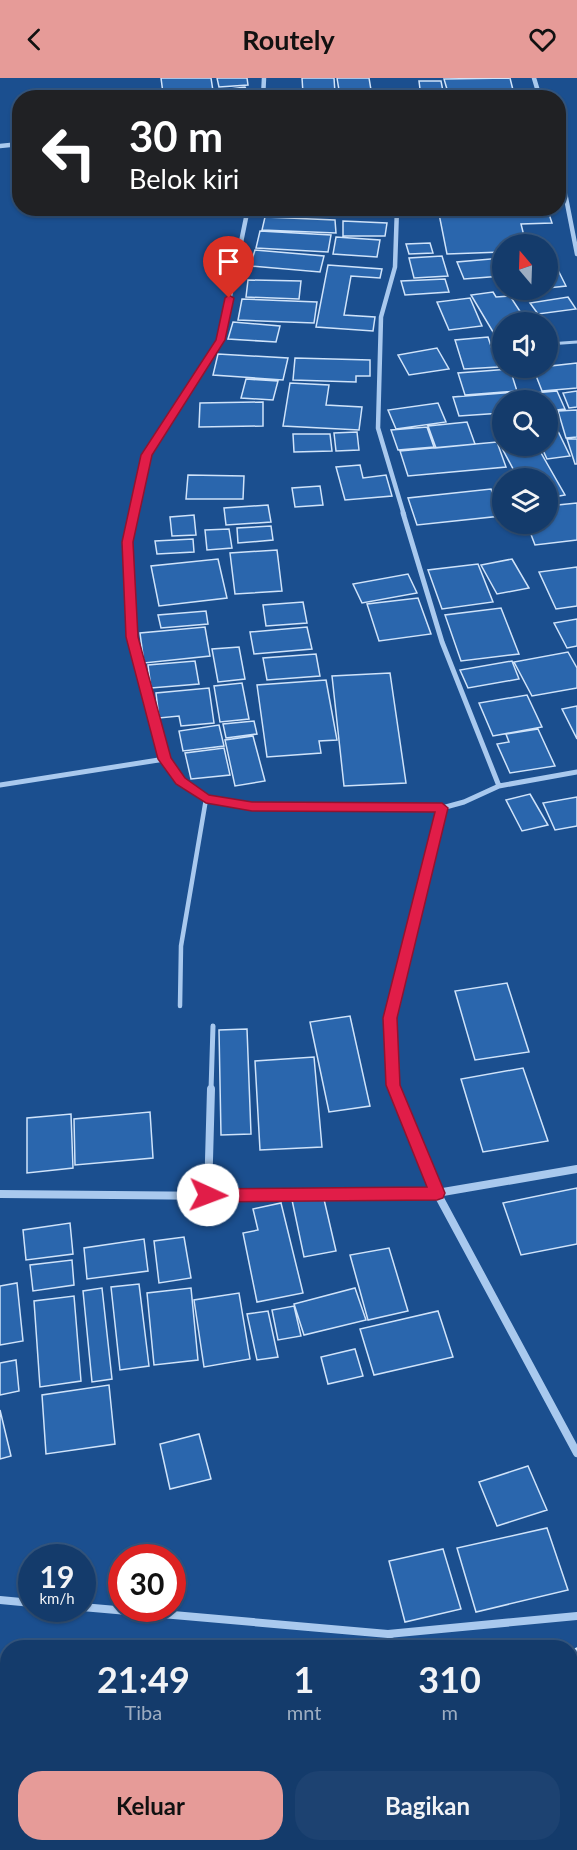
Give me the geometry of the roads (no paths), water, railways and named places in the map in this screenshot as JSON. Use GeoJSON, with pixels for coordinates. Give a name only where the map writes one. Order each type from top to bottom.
{"type":"FeatureCollection","features":[{"type":"Feature","properties":{"kind":"street"},"geometry":{"type":"LineString","coordinates":[[566,198],[577,254]]}},
{"type":"Feature","properties":{"kind":"street"},"geometry":{"type":"LineString","coordinates":[[246,216],[220,340],[146,455],[127,542],[132,637],[165,759],[181,781],[206,799],[252,807],[442,808],[464,802],[499,786],[577,772]]}},
{"type":"Feature","properties":{"kind":"street"},"geometry":{"type":"LineString","coordinates":[[397,216],[395,267],[381,317],[378,428],[442,642],[499,786]]}},
{"type":"Feature","properties":{"kind":"street"},"geometry":{"type":"LineString","coordinates":[[0,785],[165,759]]}},
{"type":"Feature","properties":{"kind":"street"},"geometry":{"type":"LineString","coordinates":[[442,808],[390,1018],[393,1085],[437,1193],[577,1453]]}},
{"type":"Feature","properties":{"kind":"street"},"geometry":{"type":"LineString","coordinates":[[208,1195],[213,1026]]}},
{"type":"Feature","properties":{"kind":"street"},"geometry":{"type":"LineString","coordinates":[[0,1194],[437,1193],[577,1169]]}},
{"type":"Feature","properties":{"kind":"street"},"geometry":{"type":"LineString","coordinates":[[0,1600],[18,1602]]}},
{"type":"Feature","properties":{"kind":"street"},"geometry":{"type":"LineString","coordinates":[[96,1608],[388,1634],[577,1616]]}},
{"type":"Feature","properties":{"kind":"street"},"geometry":{"type":"LineString","coordinates":[[388,1634],[390,1640]]}},
{"type":"Feature","properties":{"kind":"lane"},"geometry":{"type":"LineString","coordinates":[[558,343],[577,342]]}},
{"type":"Feature","properties":{"kind":"lane"},"geometry":{"type":"LineString","coordinates":[[180,1006],[181,946],[206,799]]}}]}
